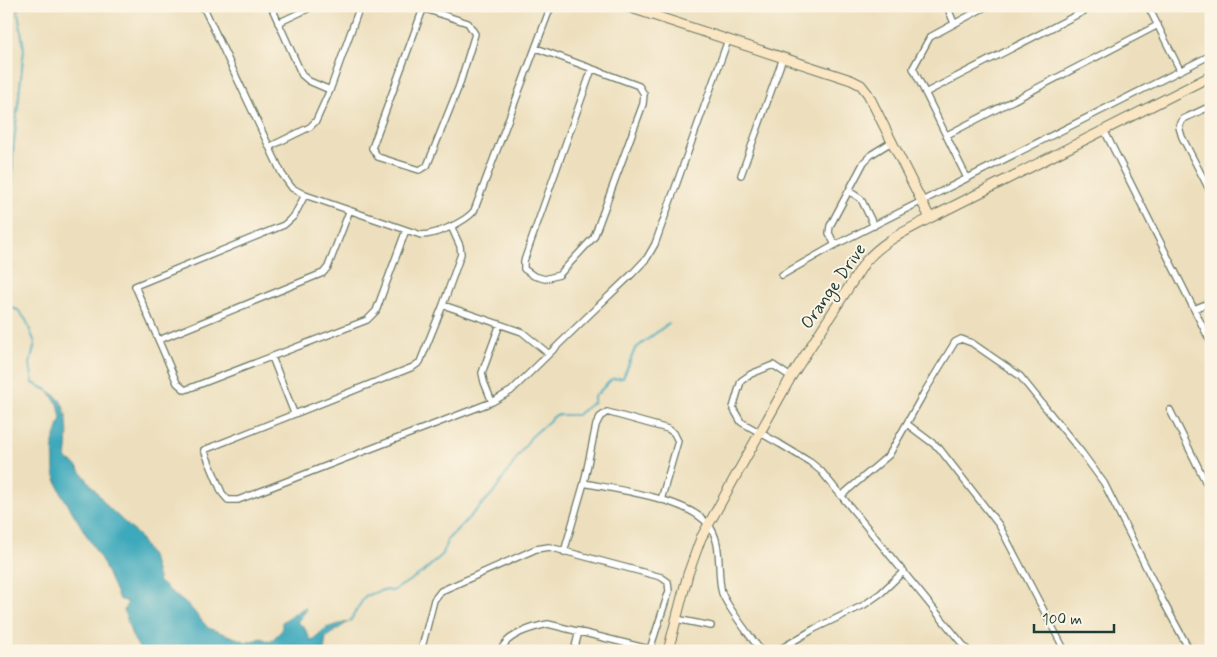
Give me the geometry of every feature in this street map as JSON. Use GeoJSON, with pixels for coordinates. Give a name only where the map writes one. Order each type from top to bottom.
{"type":"FeatureCollection","features":[{"type":"Feature","properties":{"kind":"street"},"geometry":{"type":"LineString","coordinates":[[203,6],[269,147],[286,181],[292,188],[349,212],[425,235],[467,218],[476,207],[551,6]]}},
{"type":"Feature","properties":{"kind":"street"},"geometry":{"type":"LineString","coordinates":[[271,6],[302,74],[309,81],[330,90]]}},
{"type":"Feature","properties":{"kind":"street"},"geometry":{"type":"LineString","coordinates":[[278,22],[314,6]]}},
{"type":"Feature","properties":{"kind":"street"},"geometry":{"type":"LineString","coordinates":[[269,147],[314,124],[319,118],[360,6]]}},
{"type":"Feature","properties":{"kind":"street"},"geometry":{"type":"LineString","coordinates":[[416,6],[468,23],[475,34],[459,86],[427,166],[419,170],[378,157],[372,148],[423,9]]}},
{"type":"Feature","properties":{"kind":"street"},"geometry":{"type":"LineString","coordinates":[[625,6],[648,10],[728,40],[851,80],[861,85],[868,94],[893,141],[930,218]]}},
{"type":"Feature","properties":{"kind":"street"},"geometry":{"type":"LineString","coordinates":[[947,6],[954,23]]}},
{"type":"Feature","properties":{"kind":"street"},"geometry":{"type":"LineString","coordinates":[[967,178],[947,135],[914,73],[914,64],[930,37],[987,6]]}},
{"type":"Feature","properties":{"kind":"street"},"geometry":{"type":"LineString","coordinates":[[925,94],[1094,6]]}},
{"type":"Feature","properties":{"kind":"street"},"geometry":{"type":"LineString","coordinates":[[1148,6],[1180,70]]}},
{"type":"Feature","properties":{"kind":"street"},"geometry":{"type":"LineString","coordinates":[[1208,6],[1211,11]]}},
{"type":"Feature","properties":{"kind":"street"},"geometry":{"type":"LineString","coordinates":[[947,135],[1158,26]]}},
{"type":"Feature","properties":{"kind":"street"},"geometry":{"type":"LineString","coordinates":[[450,226],[461,250],[444,305],[424,353],[417,364],[204,450],[222,493],[228,500],[238,500],[492,402],[511,391],[632,274],[651,251],[728,40]]}},
{"type":"Feature","properties":{"kind":"street"},"geometry":{"type":"LineString","coordinates":[[536,48],[640,86],[644,94],[643,104],[594,237],[559,275],[545,279],[534,276],[524,269],[524,260],[592,70]]}},
{"type":"Feature","properties":{"kind":"street"},"geometry":{"type":"LineString","coordinates":[[782,275],[835,245],[1211,56]]}},
{"type":"Feature","properties":{"kind":"street"},"geometry":{"type":"LineString","coordinates":[[741,175],[783,58]]}},
{"type":"Feature","properties":{"kind":"street","name":"Orange Drive"},"geometry":{"type":"LineString","coordinates":[[668,651],[692,561],[708,524],[791,377],[865,262],[876,250],[930,218],[1211,76]]}},
{"type":"Feature","properties":{"kind":"street"},"geometry":{"type":"LineString","coordinates":[[1211,106],[1184,119],[1179,127],[1182,137],[1211,192]]}},
{"type":"Feature","properties":{"kind":"street"},"geometry":{"type":"LineString","coordinates":[[1104,130],[1211,343]]}},
{"type":"Feature","properties":{"kind":"street"},"geometry":{"type":"LineString","coordinates":[[835,245],[829,233],[830,226],[866,158],[893,141]]}},
{"type":"Feature","properties":{"kind":"street"},"geometry":{"type":"LineString","coordinates":[[850,191],[861,199],[874,226]]}},
{"type":"Feature","properties":{"kind":"street"},"geometry":{"type":"LineString","coordinates":[[305,195],[294,216],[284,225],[135,286],[177,383],[185,390],[367,320],[376,311],[406,230]]}},
{"type":"Feature","properties":{"kind":"street"},"geometry":{"type":"LineString","coordinates":[[159,340],[323,273],[328,267],[349,212]]}},
{"type":"Feature","properties":{"kind":"street"},"geometry":{"type":"LineString","coordinates":[[1194,309],[1211,302]]}},
{"type":"Feature","properties":{"kind":"street"},"geometry":{"type":"LineString","coordinates":[[444,305],[524,334],[550,354]]}},
{"type":"Feature","properties":{"kind":"street"},"geometry":{"type":"LineString","coordinates":[[492,402],[482,373],[500,324]]}},
{"type":"Feature","properties":{"kind":"street"},"geometry":{"type":"LineString","coordinates":[[841,496],[886,459],[955,342],[962,339],[972,343],[1012,370],[1030,387],[1104,483],[1162,601],[1190,651]]}},
{"type":"Feature","properties":{"kind":"street"},"geometry":{"type":"LineString","coordinates":[[272,357],[294,413]]}},
{"type":"Feature","properties":{"kind":"street"},"geometry":{"type":"LineString","coordinates":[[791,377],[773,365],[750,374],[741,381],[733,408],[741,422],[810,462],[821,471],[968,651]]}},
{"type":"Feature","properties":{"kind":"street"},"geometry":{"type":"LineString","coordinates":[[1170,410],[1211,493]]}},
{"type":"Feature","properties":{"kind":"street"},"geometry":{"type":"LineString","coordinates":[[564,552],[584,483],[596,425],[600,417],[608,412],[668,429],[674,433],[678,441],[662,500]]}},
{"type":"Feature","properties":{"kind":"street"},"geometry":{"type":"LineString","coordinates":[[907,424],[939,448],[999,525],[1065,651]]}},
{"type":"Feature","properties":{"kind":"street"},"geometry":{"type":"LineString","coordinates":[[584,483],[662,500],[691,510],[708,524],[717,546],[722,594],[761,651]]}},
{"type":"Feature","properties":{"kind":"street"},"geometry":{"type":"LineString","coordinates":[[421,651],[434,600],[441,590],[536,548],[549,548],[661,577],[668,582],[669,590],[650,649]]}},
{"type":"Feature","properties":{"kind":"street"},"geometry":{"type":"LineString","coordinates":[[777,651],[814,629],[864,605],[881,593],[904,571]]}},
{"type":"Feature","properties":{"kind":"street"},"geometry":{"type":"LineString","coordinates":[[676,619],[711,626]]}},
{"type":"Feature","properties":{"kind":"street"},"geometry":{"type":"LineString","coordinates":[[500,651],[502,644],[514,637],[534,627],[548,624],[657,651]]}},
{"type":"Feature","properties":{"kind":"street"},"geometry":{"type":"LineString","coordinates":[[574,651],[580,631]]}},
{"type":"Feature","properties":{"kind":"water"},"geometry":{"type":"Polygon","coordinates":[[[47,390],[57,397],[65,410],[67,418],[66,459],[75,464],[108,507],[138,535],[153,560],[159,582],[191,608],[208,628],[247,642],[262,638],[270,642],[282,630],[282,622],[305,607],[306,611],[297,622],[304,627],[311,641],[326,628],[350,621],[326,637],[324,651],[141,651],[132,636],[124,610],[128,602],[119,599],[102,561],[61,493],[54,473],[53,443],[61,418],[58,404],[47,390]]]}},
{"type":"Feature","properties":{"kind":"waterway"},"geometry":{"type":"LineString","coordinates":[[6,227],[11,221],[13,152],[24,49],[17,6]]}},
{"type":"Feature","properties":{"kind":"waterway"},"geometry":{"type":"LineString","coordinates":[[6,253],[10,264],[6,272]]}},
{"type":"Feature","properties":{"kind":"waterway"},"geometry":{"type":"LineString","coordinates":[[6,306],[18,310],[26,320],[35,343],[30,364],[33,383],[47,390]]}},
{"type":"Feature","properties":{"kind":"waterway"},"geometry":{"type":"LineString","coordinates":[[350,621],[365,596],[383,590],[393,591],[423,572],[443,554],[447,540],[495,491],[531,437],[556,415],[577,415],[594,402],[594,397],[612,379],[623,378],[635,349],[669,323]]}}]}
